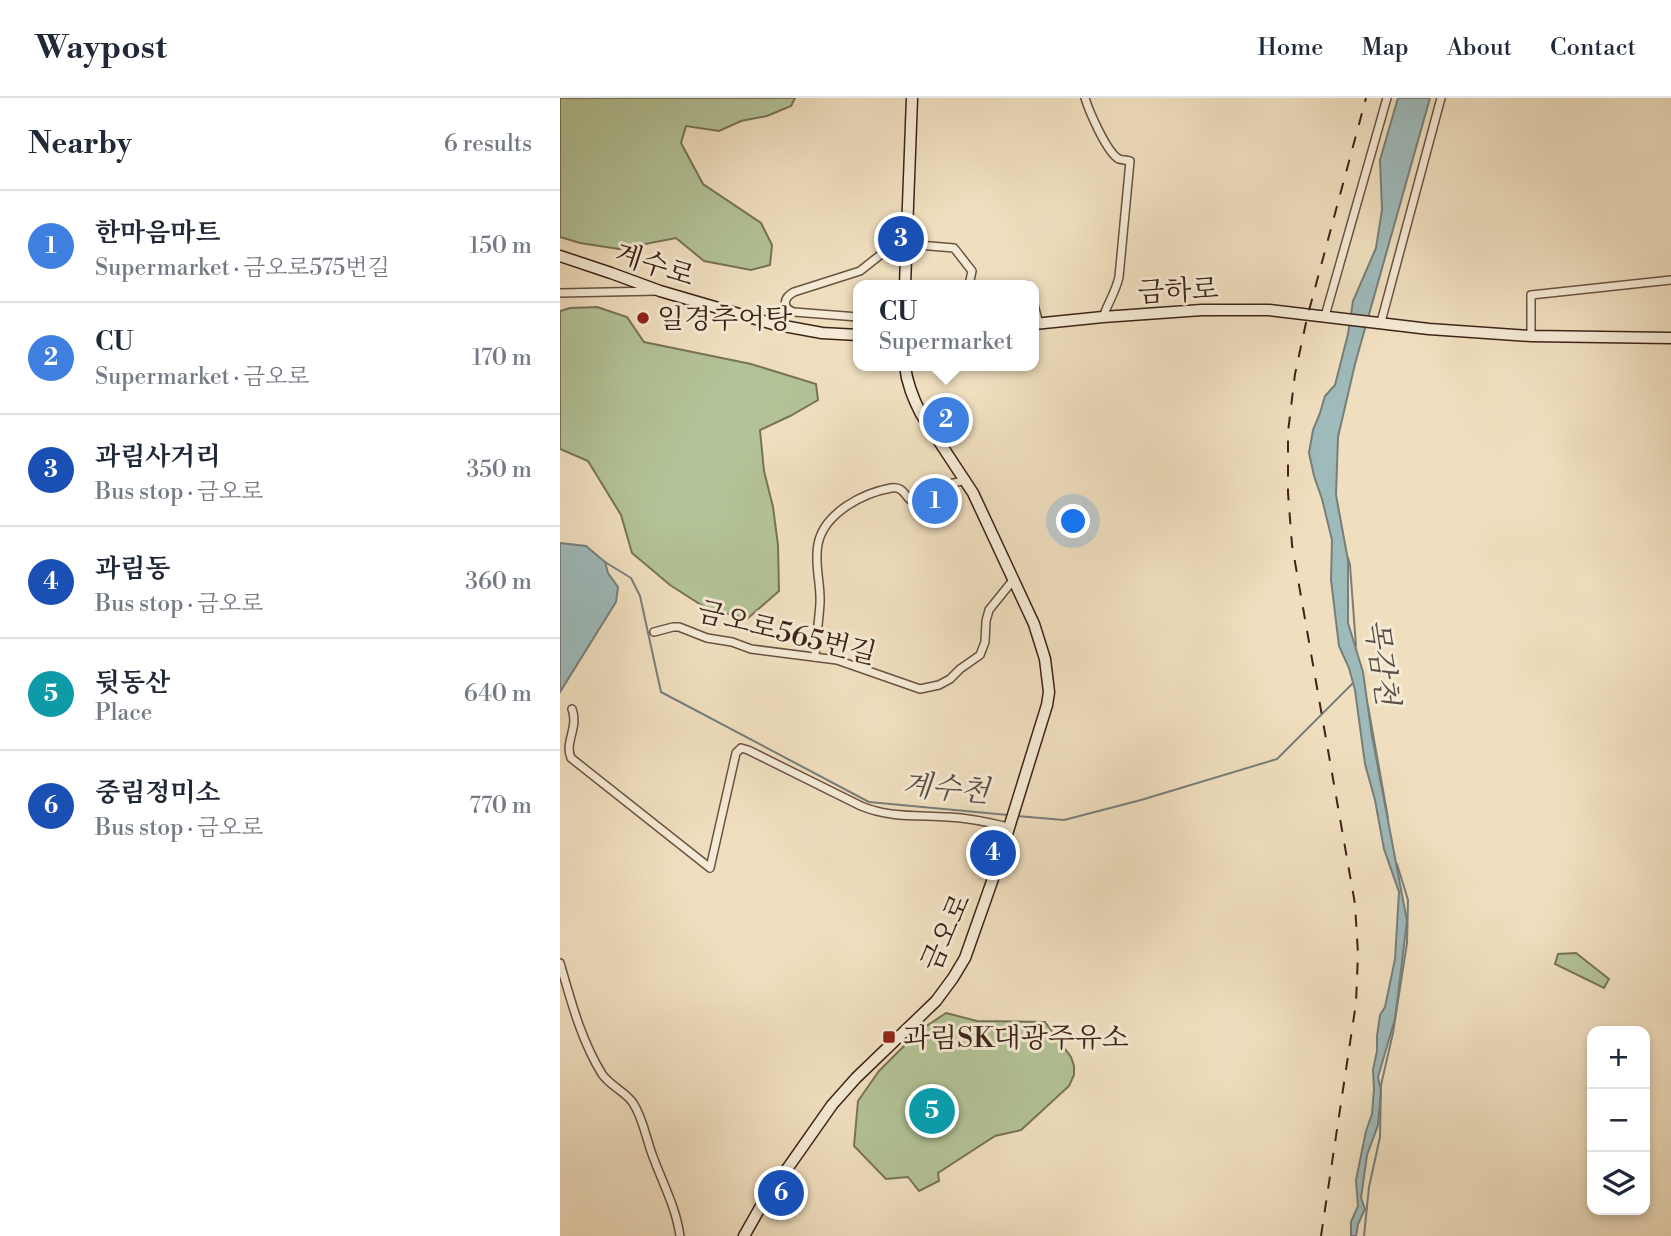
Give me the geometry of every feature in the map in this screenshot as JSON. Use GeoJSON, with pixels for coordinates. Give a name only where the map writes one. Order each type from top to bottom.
{"type":"FeatureCollection","features":[{"type":"Feature","properties":{"kind":"main road"},"geometry":{"type":"LineString","coordinates":[[905,280],[912,98]]}},
{"type":"Feature","properties":{"kind":"main road","name":"계수로"},"geometry":{"type":"LineString","coordinates":[[560,256],[660,291],[789,327],[853,335]]}},
{"type":"Feature","properties":{"kind":"main road","name":"금하로"},"geometry":{"type":"LineString","coordinates":[[1039,324],[1202,310],[1269,310],[1381,322]]}},
{"type":"Feature","properties":{"kind":"main road"},"geometry":{"type":"LineString","coordinates":[[1381,322],[1429,329],[1531,336],[1671,338]]}},
{"type":"Feature","properties":{"kind":"main road","name":"금오로"},"geometry":{"type":"LineString","coordinates":[[744,1236],[761,1206],[832,1105],[856,1078],[926,1012],[953,978],[970,946],[995,873],[1041,727],[1049,692],[1041,643],[1014,579],[966,481],[918,407],[906,371]]}},
{"type":"Feature","properties":{"kind":"street"},"geometry":{"type":"LineString","coordinates":[[1085,98],[1112,153],[1119,159],[1130,161],[1119,277],[1103,317]]}},
{"type":"Feature","properties":{"kind":"street"},"geometry":{"type":"LineString","coordinates":[[1325,316],[1387,98]]}},
{"type":"Feature","properties":{"kind":"street"},"geometry":{"type":"LineString","coordinates":[[1381,322],[1441,98]]}},
{"type":"Feature","properties":{"kind":"street"},"geometry":{"type":"LineString","coordinates":[[853,317],[789,311],[785,307],[785,301],[788,295],[794,292],[860,271],[884,252],[906,244],[954,248],[972,271],[970,280]]}},
{"type":"Feature","properties":{"kind":"street"},"geometry":{"type":"LineString","coordinates":[[1531,336],[1531,295],[1671,280]]}},
{"type":"Feature","properties":{"kind":"street"},"geometry":{"type":"LineString","coordinates":[[560,293],[660,291]]}},
{"type":"Feature","properties":{"kind":"street"},"geometry":{"type":"LineString","coordinates":[[815,657],[820,602],[818,544],[831,519],[853,502],[883,490],[898,488],[914,502],[944,485],[966,481]]}},
{"type":"Feature","properties":{"kind":"street","name":"금오로565번길"},"geometry":{"type":"LineString","coordinates":[[654,632],[679,627],[707,638],[732,642],[751,649],[849,663],[870,673],[920,689],[939,685],[950,679],[980,654],[985,642],[989,610],[1014,579]]}},
{"type":"Feature","properties":{"kind":"street"},"geometry":{"type":"LineString","coordinates":[[572,709],[575,719],[568,751],[571,758],[710,868],[736,752],[741,748],[876,812],[912,817],[973,819],[1009,825]]}},
{"type":"Feature","properties":{"kind":"street"},"geometry":{"type":"LineString","coordinates":[[560,963],[579,1028],[603,1075],[632,1101],[639,1115],[673,1208],[680,1236]]}},
{"type":"Feature","properties":{"kind":"green space"},"geometry":{"type":"Polygon","coordinates":[[[560,98],[795,98],[791,106],[767,116],[741,121],[719,131],[686,126],[681,143],[703,184],[761,223],[772,245],[770,265],[751,270],[704,261],[676,238],[619,249],[560,237],[560,98]]]}},
{"type":"Feature","properties":{"kind":"green space"},"geometry":{"type":"Polygon","coordinates":[[[597,307],[627,317],[644,342],[751,364],[816,384],[818,400],[760,430],[764,471],[773,507],[778,545],[779,591],[747,619],[706,608],[670,585],[632,553],[621,515],[588,461],[560,449],[560,311],[597,307]]]}},
{"type":"Feature","properties":{"kind":"green space"},"geometry":{"type":"Polygon","coordinates":[[[1576,953],[1609,979],[1604,988],[1555,964],[1558,954],[1576,953]]]}},
{"type":"Feature","properties":{"kind":"green space"},"geometry":{"type":"Polygon","coordinates":[[[946,1013],[977,1021],[1045,1022],[1071,1057],[1074,1075],[1069,1086],[1021,1130],[995,1136],[938,1173],[939,1181],[919,1191],[908,1177],[886,1179],[854,1146],[858,1101],[879,1071],[919,1031],[946,1013]]]}},
{"type":"Feature","properties":{"kind":"water","name":"목감천"},"geometry":{"type":"Polygon","coordinates":[[[1398,98],[1430,98],[1355,364],[1338,437],[1336,495],[1348,560],[1348,623],[1363,672],[1372,736],[1407,921],[1395,1019],[1378,1077],[1381,1091],[1378,1125],[1367,1155],[1361,1198],[1365,1209],[1356,1236],[1351,1236],[1351,1222],[1358,1206],[1356,1180],[1372,1114],[1373,1070],[1380,1015],[1385,1007],[1395,959],[1399,892],[1384,849],[1365,764],[1355,690],[1339,646],[1331,580],[1332,540],[1309,453],[1313,430],[1325,396],[1335,385],[1353,301],[1376,248],[1382,210],[1380,160],[1398,98]]]}},
{"type":"Feature","properties":{"kind":"water"},"geometry":{"type":"Polygon","coordinates":[[[560,543],[586,546],[605,562],[608,573],[618,587],[616,602],[560,692],[560,543]]]}},
{"type":"Feature","properties":{"kind":"waterway","name":"목감천"},"geometry":{"type":"LineString","coordinates":[[1348,558],[1356,646]]}},
{"type":"Feature","properties":{"kind":"waterway","name":"계수천"},"geometry":{"type":"LineString","coordinates":[[605,562],[631,578],[640,596],[661,692],[869,802],[1008,815]]}},
{"type":"Feature","properties":{"kind":"waterway","name":"계수천"},"geometry":{"type":"LineString","coordinates":[[1017,816],[1064,820],[1277,759],[1353,683]]}},
{"type":"Feature","properties":{"kind":"waterway","name":"목감천"},"geometry":{"type":"LineString","coordinates":[[1368,706],[1388,818]]}},
{"type":"Feature","properties":{"kind":"waterway","name":"목감천"},"geometry":{"type":"LineString","coordinates":[[1364,1236],[1369,1187],[1380,1137],[1381,1085],[1393,1033],[1407,943],[1408,900],[1397,864]]}},
{"type":"Feature","properties":{"kind":"railway"},"geometry":{"type":"LineString","coordinates":[[1321,1236],[1356,1003],[1358,954],[1355,904],[1292,545],[1288,493],[1288,432],[1295,374],[1307,318],[1366,98]]}},
{"type":"Feature","properties":{"kind":"place","name":"과림사거리"},"geometry":{"type":"Point","coordinates":[901,239]}},
{"type":"Feature","properties":{"kind":"place","name":"일경추어탕"},"geometry":{"type":"Point","coordinates":[643,318]}},
{"type":"Feature","properties":{"kind":"place","name":"CU"},"geometry":{"type":"Point","coordinates":[946,420]}},
{"type":"Feature","properties":{"kind":"place","name":"한마음마트"},"geometry":{"type":"Point","coordinates":[935,501]}},
{"type":"Feature","properties":{"kind":"place","name":"과림동"},"geometry":{"type":"Point","coordinates":[993,853]}},
{"type":"Feature","properties":{"kind":"place","name":"과림SK대광주유소"},"geometry":{"type":"Point","coordinates":[889,1037]}},
{"type":"Feature","properties":{"kind":"place","name":"뒷동산"},"geometry":{"type":"Point","coordinates":[932,1111]}},
{"type":"Feature","properties":{"kind":"place","name":"중림정미소"},"geometry":{"type":"Point","coordinates":[781,1193]}}]}
